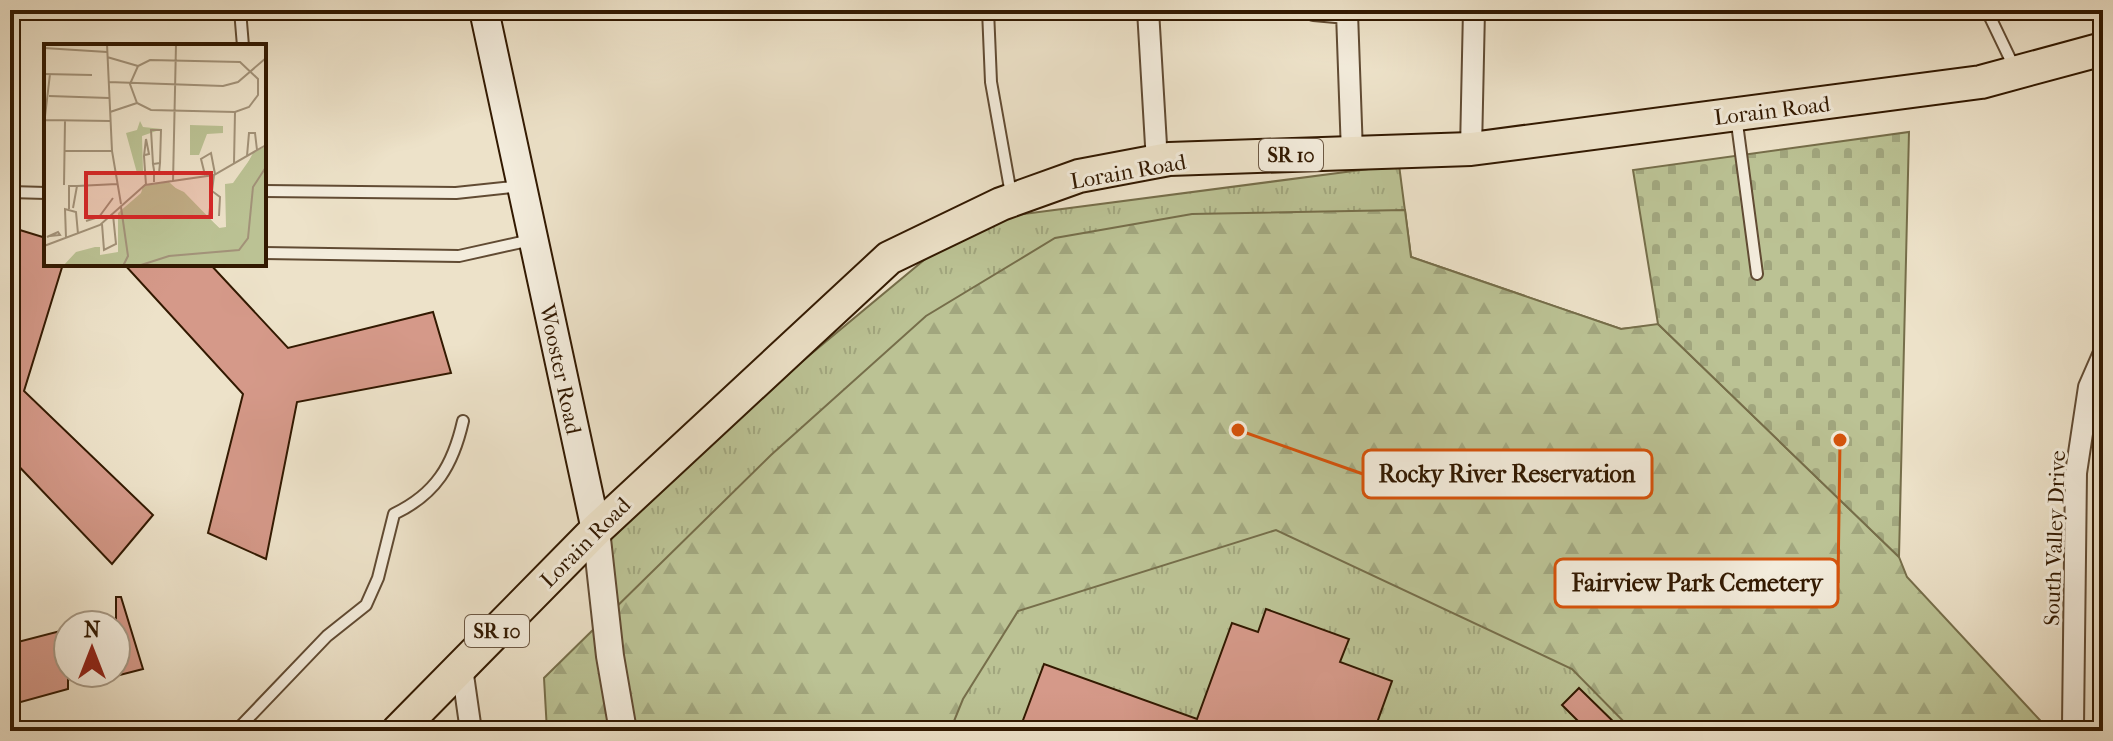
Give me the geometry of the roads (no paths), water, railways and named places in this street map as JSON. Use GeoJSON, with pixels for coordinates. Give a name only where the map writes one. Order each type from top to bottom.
{"type":"FeatureCollection","features":[{"type":"Feature","properties":{"kind":"main road","name":"Wooster Road"},"geometry":{"type":"LineString","coordinates":[[484,10],[596,530]]}},
{"type":"Feature","properties":{"kind":"main road","name":"Lorain Road"},"geometry":{"type":"LineString","coordinates":[[398,731],[596,530],[889,258],[1012,200],[1079,176],[1157,162],[1471,149],[1981,82],[2103,49]]}},
{"type":"Feature","properties":{"kind":"street"},"geometry":{"type":"LineString","coordinates":[[1148,10],[1157,162]]}},
{"type":"Feature","properties":{"kind":"street"},"geometry":{"type":"LineString","coordinates":[[1314,10],[1347,13],[1352,153]]}},
{"type":"Feature","properties":{"kind":"street"},"geometry":{"type":"LineString","coordinates":[[1471,149],[1474,10]]}},
{"type":"Feature","properties":{"kind":"street","name":"South Valley Drive"},"geometry":{"type":"LineString","coordinates":[[2073,726],[2076,473],[2089,387],[2103,355]]}},
{"type":"Feature","properties":{"kind":"street","name":"Wooster Road"},"geometry":{"type":"LineString","coordinates":[[596,530],[610,656],[623,731]]}},
{"type":"Feature","properties":{"kind":"street"},"geometry":{"type":"LineString","coordinates":[[462,668],[471,731]]}},
{"type":"Feature","properties":{"kind":"lane"},"geometry":{"type":"LineString","coordinates":[[240,10],[243,44]]}},
{"type":"Feature","properties":{"kind":"lane"},"geometry":{"type":"LineString","coordinates":[[988,10],[991,82],[1012,200]]}},
{"type":"Feature","properties":{"kind":"lane"},"geometry":{"type":"LineString","coordinates":[[2003,10],[1986,14],[2017,72]]}},
{"type":"Feature","properties":{"kind":"lane"},"geometry":{"type":"LineString","coordinates":[[1736,114],[1757,274]]}},
{"type":"Feature","properties":{"kind":"lane"},"geometry":{"type":"LineString","coordinates":[[266,191],[456,193],[521,186]]}},
{"type":"Feature","properties":{"kind":"lane"},"geometry":{"type":"LineString","coordinates":[[10,192],[44,193]]}},
{"type":"Feature","properties":{"kind":"lane"},"geometry":{"type":"LineString","coordinates":[[266,253],[459,256],[533,239]]}},
{"type":"Feature","properties":{"kind":"lane"},"geometry":{"type":"LineString","coordinates":[[236,731],[327,636],[366,605],[378,578],[394,514],[430,492],[444,476],[463,421]]}},
{"type":"Feature","properties":{"kind":"place","name":"Rocky River Reservation"},"geometry":{"type":"Point","coordinates":[1238,430]}},
{"type":"Feature","properties":{"kind":"place","name":"Fairview Park Cemetery"},"geometry":{"type":"Point","coordinates":[1840,440]}}]}
